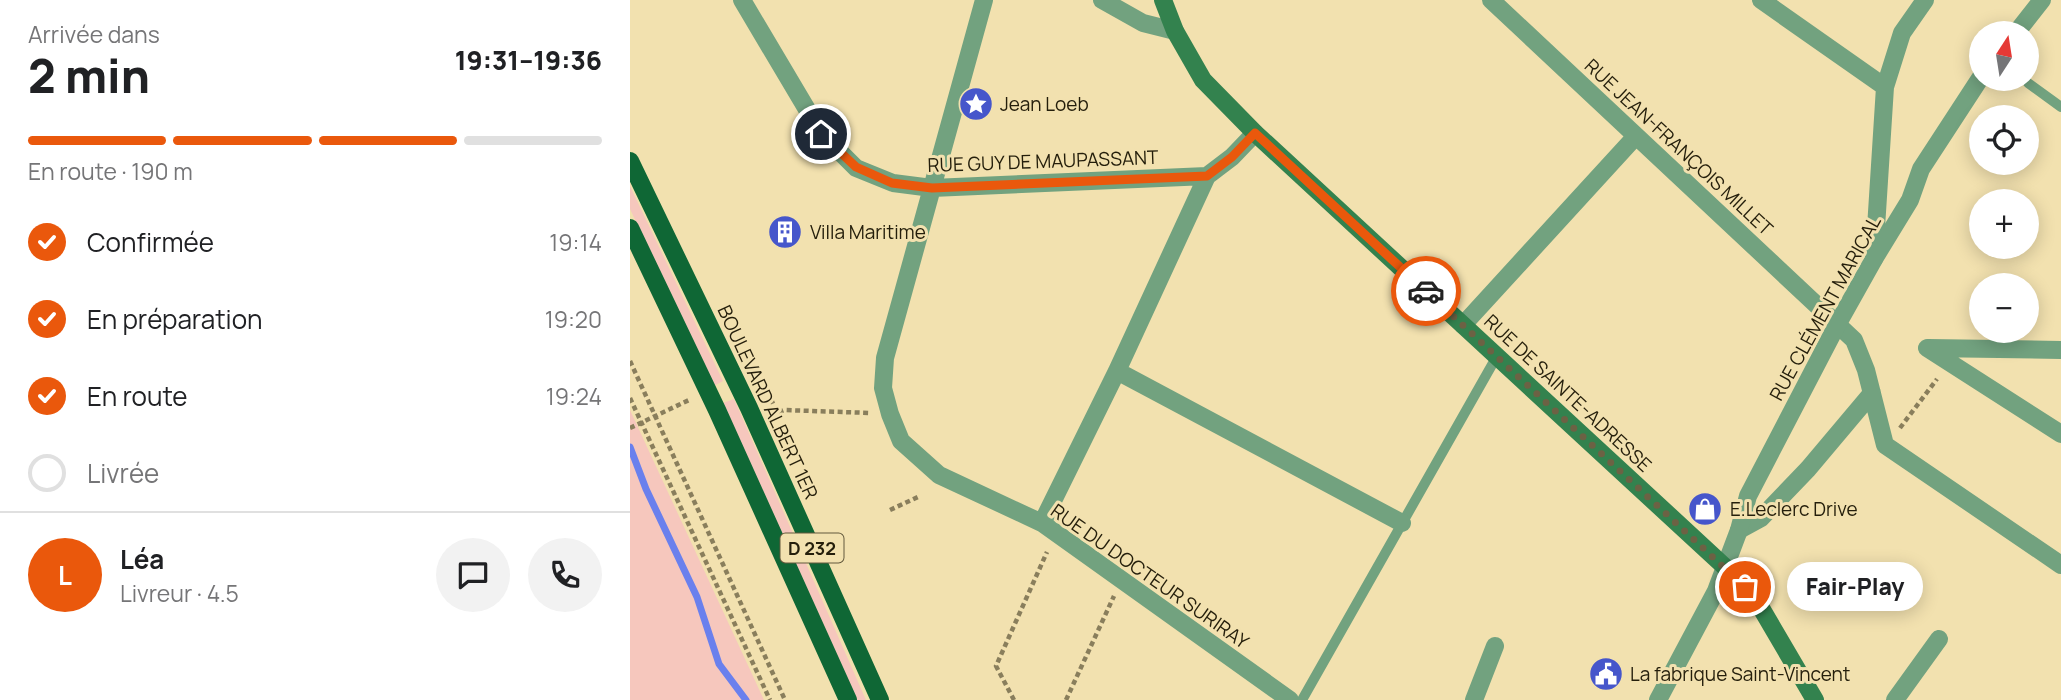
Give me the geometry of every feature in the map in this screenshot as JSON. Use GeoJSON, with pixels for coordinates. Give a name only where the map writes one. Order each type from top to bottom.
{"type":"FeatureCollection","features":[{"type":"Feature","properties":{"kind":"main road","name":"RUE DE SAINTE-ADRESSE"},"geometry":{"type":"LineString","coordinates":[[1163,0],[1175,31],[1203,80],[1255,133],[1754,596],[1815,700]]}},
{"type":"Feature","properties":{"kind":"main road","name":"BOULEVARD ALBERT 1ER"},"geometry":{"type":"LineString","coordinates":[[630,161],[749,408],[880,700]]}},
{"type":"Feature","properties":{"kind":"main road","name":"D 232"},"geometry":{"type":"LineString","coordinates":[[630,229],[717,410],[848,700]]}},
{"type":"Feature","properties":{"kind":"street","name":"RUE GUY DE MAUPASSANT"},"geometry":{"type":"LineString","coordinates":[[742,0],[821,134],[856,167],[892,183],[932,188],[1207,176]]}},
{"type":"Feature","properties":{"kind":"street","name":"RUE DU DOCTEUR SURIRAY"},"geometry":{"type":"LineString","coordinates":[[984,0],[886,358],[883,388],[901,440],[939,475],[1042,523],[1290,700]]}},
{"type":"Feature","properties":{"kind":"street"},"geometry":{"type":"LineString","coordinates":[[1102,0],[1143,23],[1175,31]]}},
{"type":"Feature","properties":{"kind":"street","name":"RUE JEAN-FRANÇOIS MILLET"},"geometry":{"type":"LineString","coordinates":[[1491,0],[1854,341],[1866,370],[1885,445]]}},
{"type":"Feature","properties":{"kind":"street"},"geometry":{"type":"LineString","coordinates":[[1761,0],[1885,87]]}},
{"type":"Feature","properties":{"kind":"street"},"geometry":{"type":"LineString","coordinates":[[1874,259],[1885,87],[1902,33],[1924,0]]}},
{"type":"Feature","properties":{"kind":"street"},"geometry":{"type":"LineString","coordinates":[[2025,21],[2042,0]]}},
{"type":"Feature","properties":{"kind":"street","name":"RUE CLÉMENT MARICAL"},"geometry":{"type":"LineString","coordinates":[[1658,700],[1716,591],[1739,530],[1748,496],[1837,325],[1910,200],[1921,169],[1972,91]]}},
{"type":"Feature","properties":{"kind":"street"},"geometry":{"type":"LineString","coordinates":[[1042,523],[1117,371],[1207,176],[1232,157],[1255,133]]}},
{"type":"Feature","properties":{"kind":"street"},"geometry":{"type":"LineString","coordinates":[[1463,325],[1636,136]]}},
{"type":"Feature","properties":{"kind":"street"},"geometry":{"type":"LineString","coordinates":[[2061,350],[1927,348],[2061,434]]}},
{"type":"Feature","properties":{"kind":"street"},"geometry":{"type":"LineString","coordinates":[[1117,371],[1402,523]]}},
{"type":"Feature","properties":{"kind":"street"},"geometry":{"type":"LineString","coordinates":[[1739,530],[1761,518],[1872,393]]}},
{"type":"Feature","properties":{"kind":"street"},"geometry":{"type":"LineString","coordinates":[[1885,445],[2061,565]]}},
{"type":"Feature","properties":{"kind":"street"},"geometry":{"type":"LineString","coordinates":[[1895,700],[1939,639]]}},
{"type":"Feature","properties":{"kind":"street"},"geometry":{"type":"LineString","coordinates":[[1474,700],[1495,646]]}},
{"type":"Feature","properties":{"kind":"lane"},"geometry":{"type":"LineString","coordinates":[[2039,91],[2061,107]]}},
{"type":"Feature","properties":{"kind":"lane"},"geometry":{"type":"LineString","coordinates":[[1302,700],[1497,356]]}},
{"type":"Feature","properties":{"kind":"path"},"geometry":{"type":"LineString","coordinates":[[630,362],[785,700]]}},
{"type":"Feature","properties":{"kind":"path"},"geometry":{"type":"LineString","coordinates":[[1885,445],[1945,368],[1953,365]]}},
{"type":"Feature","properties":{"kind":"path"},"geometry":{"type":"LineString","coordinates":[[630,428],[696,397]]}},
{"type":"Feature","properties":{"kind":"path"},"geometry":{"type":"LineString","coordinates":[[630,398],[770,700]]}},
{"type":"Feature","properties":{"kind":"path"},"geometry":{"type":"LineString","coordinates":[[784,410],[890,414]]}},
{"type":"Feature","properties":{"kind":"path"},"geometry":{"type":"LineString","coordinates":[[890,510],[920,496]]}},
{"type":"Feature","properties":{"kind":"path"},"geometry":{"type":"LineString","coordinates":[[1014,700],[996,666],[1047,552]]}},
{"type":"Feature","properties":{"kind":"path"},"geometry":{"type":"LineString","coordinates":[[1066,700],[1105,616]]}},
{"type":"Feature","properties":{"kind":"shaded area"},"geometry":{"type":"Polygon","coordinates":[[[630,186],[723,381],[714,386],[630,209],[630,186]]]}},
{"type":"Feature","properties":{"kind":"shaded area"},"geometry":{"type":"Polygon","coordinates":[[[734,399],[866,700],[854,700],[723,403],[734,399]]]}},
{"type":"Feature","properties":{"kind":"shaded area"},"geometry":{"type":"Polygon","coordinates":[[[630,410],[764,700],[630,700],[630,410]]]}},
{"type":"Feature","properties":{"kind":"waterway"},"geometry":{"type":"LineString","coordinates":[[630,447],[646,489],[697,597],[719,664],[746,700]]}},
{"type":"Feature","properties":{"kind":"way so far"},"geometry":{"type":"LineString","coordinates":[[1426,291],[1745,587]]}},
{"type":"Feature","properties":{"kind":"place","name":"Jean Loeb"},"geometry":{"type":"Point","coordinates":[976,104]}},
{"type":"Feature","properties":{"kind":"place","name":"Villa Maritime"},"geometry":{"type":"Point","coordinates":[785,232]}},
{"type":"Feature","properties":{"kind":"place","name":"E.Leclerc Drive"},"geometry":{"type":"Point","coordinates":[1705,509]}},
{"type":"Feature","properties":{"kind":"place","name":"Fair-Play"},"geometry":{"type":"Point","coordinates":[1745,587]}},
{"type":"Feature","properties":{"kind":"place","name":"La fabrique Saint-Vincent"},"geometry":{"type":"Point","coordinates":[1606,674]}},
{"type":"Feature","properties":{"kind":"route"},"geometry":{"type":"LineString","coordinates":[[821,134],[856,167],[892,183],[932,188],[1207,176],[1232,157],[1255,133],[1426,291]]}}]}
